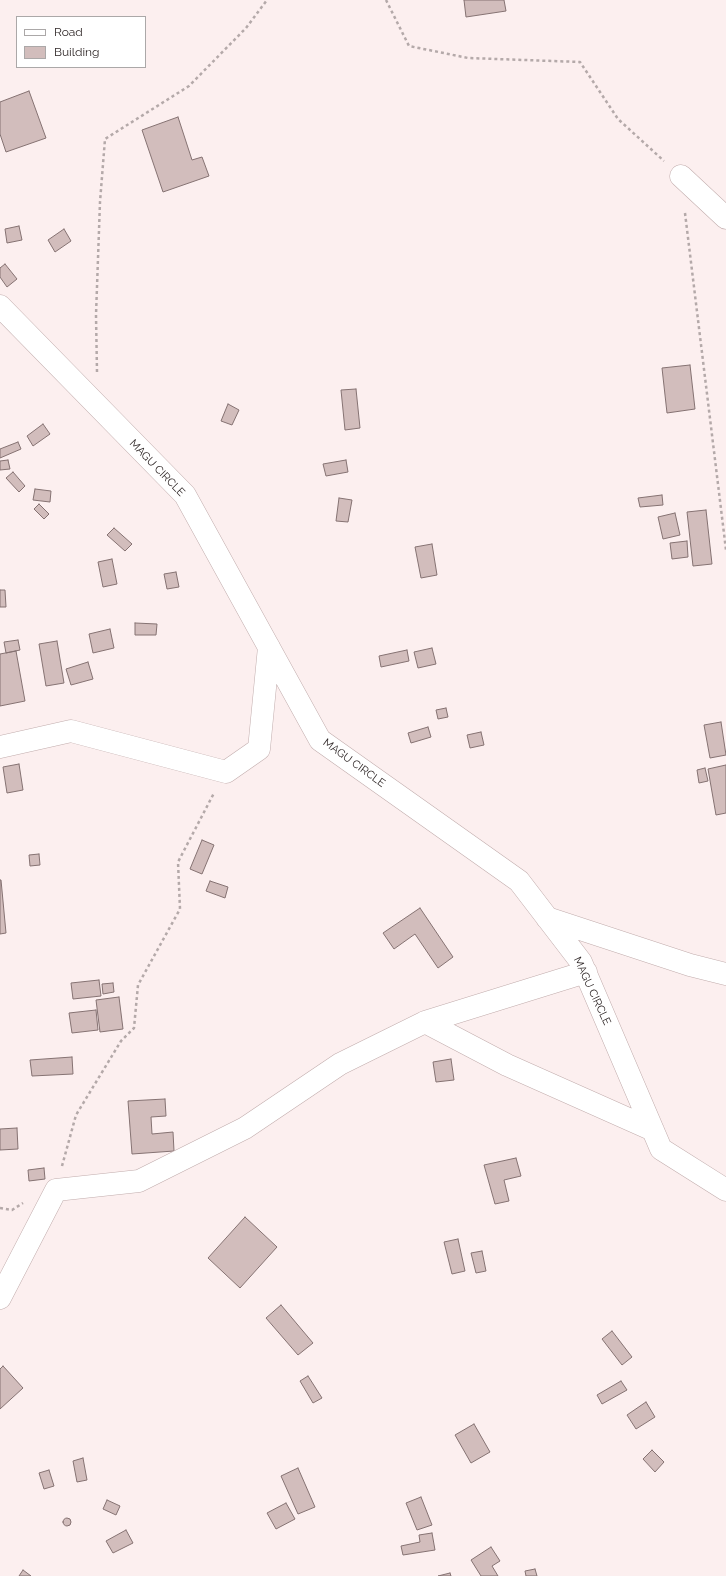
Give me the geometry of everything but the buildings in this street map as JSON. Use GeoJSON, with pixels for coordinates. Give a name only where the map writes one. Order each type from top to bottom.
{"type":"FeatureCollection","features":[{"type":"Feature","properties":{"kind":"street"},"geometry":{"type":"LineString","coordinates":[[680,176],[726,218]]}},
{"type":"Feature","properties":{"kind":"street","name":"MAGU CIRCLE"},"geometry":{"type":"LineString","coordinates":[[0,306],[185,495],[320,740],[519,881],[581,962],[661,1149],[726,1190]]}},
{"type":"Feature","properties":{"kind":"street"},"geometry":{"type":"LineString","coordinates":[[0,747],[72,731],[226,772],[259,749],[269,647]]}},
{"type":"Feature","properties":{"kind":"street"},"geometry":{"type":"LineString","coordinates":[[547,918],[690,965],[726,974]]}},
{"type":"Feature","properties":{"kind":"street"},"geometry":{"type":"LineString","coordinates":[[0,1298],[56,1190],[139,1182],[245,1128],[340,1064],[424,1022],[586,972]]}},
{"type":"Feature","properties":{"kind":"street"},"geometry":{"type":"LineString","coordinates":[[424,1022],[506,1065],[653,1130]]}},
{"type":"Feature","properties":{"kind":"path"},"geometry":{"type":"LineString","coordinates":[[98,407],[96,315],[100,202],[105,140],[189,86],[246,28],[267,0]]}},
{"type":"Feature","properties":{"kind":"path"},"geometry":{"type":"LineString","coordinates":[[386,0],[409,46],[468,58],[580,62],[618,119],[680,176],[726,550]]}},
{"type":"Feature","properties":{"kind":"path"},"geometry":{"type":"LineString","coordinates":[[56,1190],[76,1115],[121,1041],[134,1028],[138,985],[180,909],[178,862],[216,789]]}}]}
